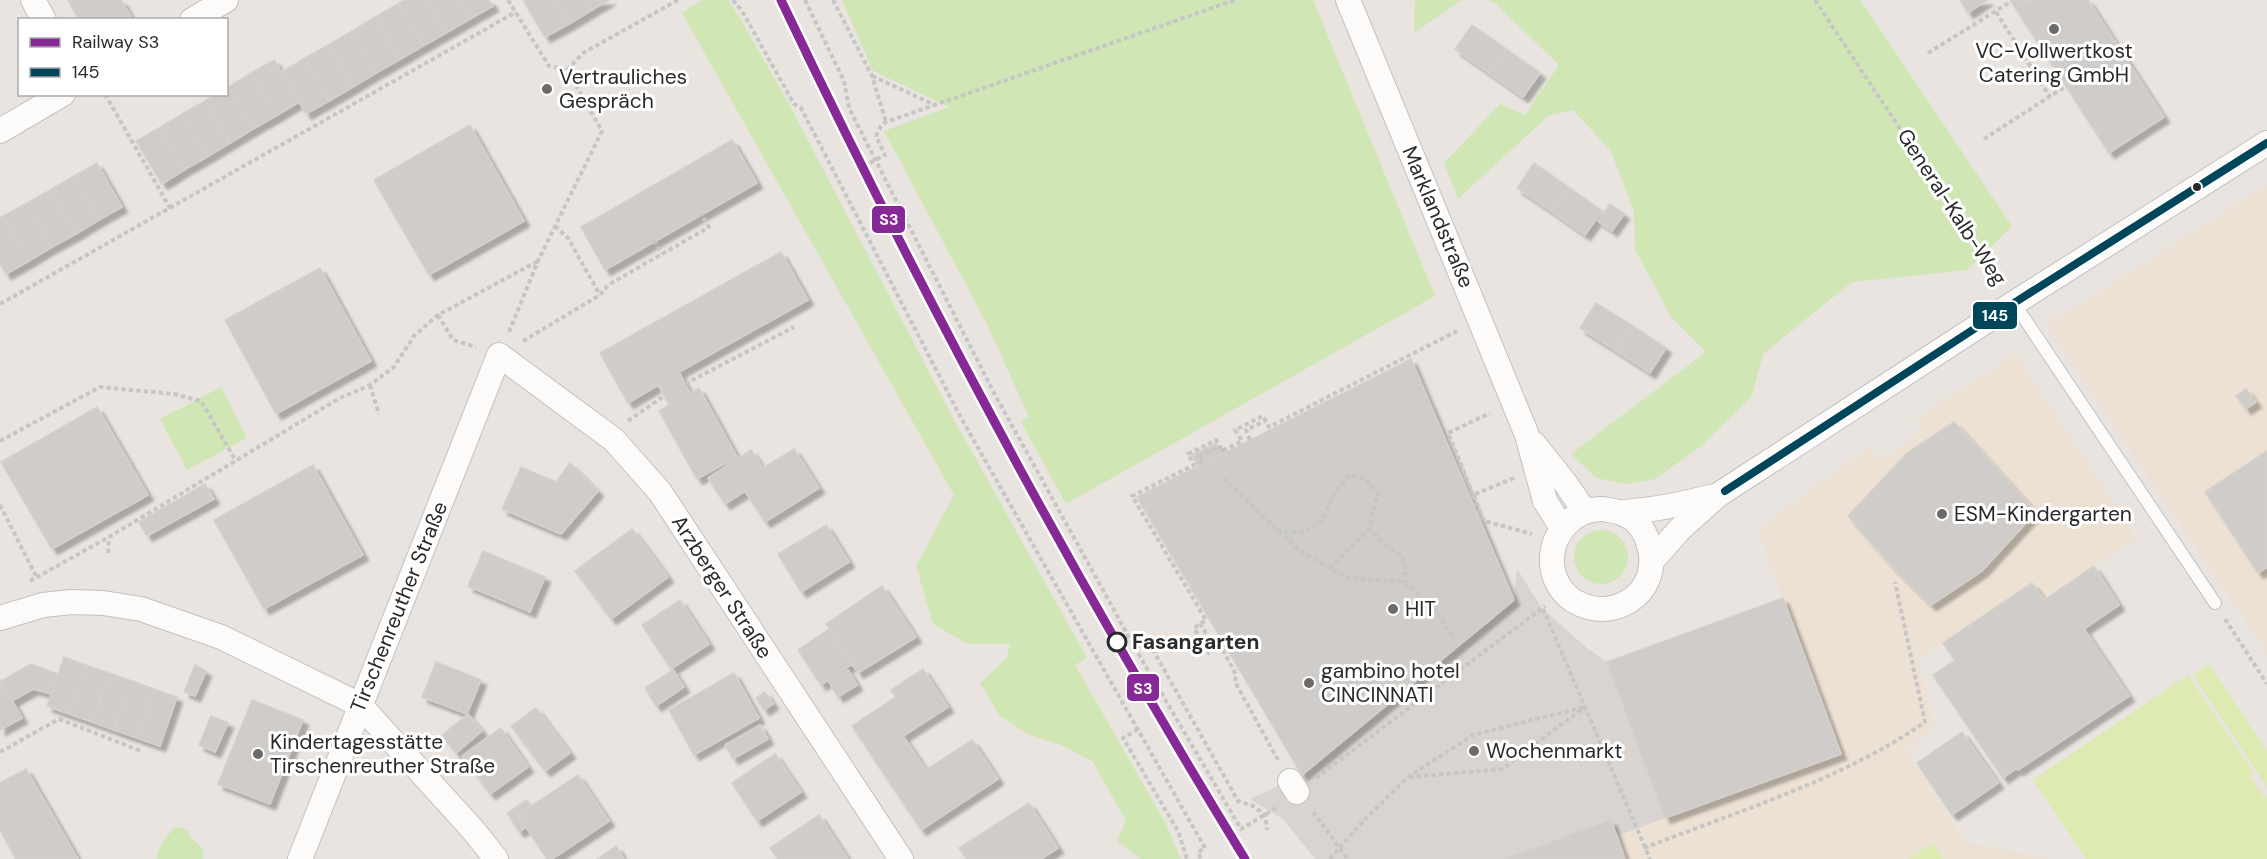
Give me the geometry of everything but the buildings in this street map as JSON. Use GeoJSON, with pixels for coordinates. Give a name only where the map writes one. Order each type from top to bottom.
{"type":"FeatureCollection","features":[{"type":"Feature","properties":{"kind":"street"},"geometry":{"type":"LineString","coordinates":[[33,0],[43,18]]}},
{"type":"Feature","properties":{"kind":"street"},"geometry":{"type":"LineString","coordinates":[[195,18],[226,0]]}},
{"type":"Feature","properties":{"kind":"street","name":"Marklandstraße"},"geometry":{"type":"LineString","coordinates":[[1347,0],[1527,435],[1545,501],[1562,528]]}},
{"type":"Feature","properties":{"kind":"street"},"geometry":{"type":"LineString","coordinates":[[0,131],[60,96]]}},
{"type":"Feature","properties":{"kind":"street"},"geometry":{"type":"LineString","coordinates":[[1652,561],[1680,529],[1718,495],[2013,303],[2267,143]]}},
{"type":"Feature","properties":{"kind":"street","name":"Arzberger Straße"},"geometry":{"type":"LineString","coordinates":[[500,355],[607,435],[660,492],[901,859]]}},
{"type":"Feature","properties":{"kind":"street","name":"Tirschenreuther Straße"},"geometry":{"type":"LineString","coordinates":[[300,859],[500,355]]}},
{"type":"Feature","properties":{"kind":"street","name":"Marklandstraße"},"geometry":{"type":"LineString","coordinates":[[1527,435],[1585,512]]}},
{"type":"Feature","properties":{"kind":"street"},"geometry":{"type":"LineString","coordinates":[[1620,512],[1635,521],[1646,534],[1652,561],[1648,579],[1638,594],[1617,607],[1605,609],[1581,605],[1562,590],[1552,568],[1554,541],[1562,528],[1585,512],[1602,509],[1620,512],[1667,507],[1718,495]]}},
{"type":"Feature","properties":{"kind":"street"},"geometry":{"type":"LineString","coordinates":[[0,618],[43,605],[71,602],[103,603],[141,609],[221,637],[360,705],[474,831],[496,859]]}},
{"type":"Feature","properties":{"kind":"lane","name":"General-Kalb-Weg"},"geometry":{"type":"LineString","coordinates":[[2013,303],[2215,603]]}},
{"type":"Feature","properties":{"kind":"path"},"geometry":{"type":"LineString","coordinates":[[508,0],[549,66],[567,69]]}},
{"type":"Feature","properties":{"kind":"path"},"geometry":{"type":"LineString","coordinates":[[567,69],[584,53],[678,0]]}},
{"type":"Feature","properties":{"kind":"path"},"geometry":{"type":"LineString","coordinates":[[735,0],[794,104],[801,108],[960,416],[1205,848],[1198,852],[1201,859]]}},
{"type":"Feature","properties":{"kind":"path"},"geometry":{"type":"LineString","coordinates":[[805,0],[844,81],[849,108],[1000,403],[1132,649],[1239,831],[1271,812]]}},
{"type":"Feature","properties":{"kind":"path"},"geometry":{"type":"LineString","coordinates":[[833,0],[872,76],[886,122]]}},
{"type":"Feature","properties":{"kind":"path"},"geometry":{"type":"LineString","coordinates":[[870,163],[885,155],[876,136],[886,122],[1235,0]]}},
{"type":"Feature","properties":{"kind":"path","name":"General-Kalb-Weg"},"geometry":{"type":"LineString","coordinates":[[1815,0],[2013,303]]}},
{"type":"Feature","properties":{"kind":"path"},"geometry":{"type":"LineString","coordinates":[[1928,53],[2010,2]]}},
{"type":"Feature","properties":{"kind":"path"},"geometry":{"type":"LineString","coordinates":[[0,304],[516,12]]}},
{"type":"Feature","properties":{"kind":"path"},"geometry":{"type":"LineString","coordinates":[[1996,12],[2050,97]]}},
{"type":"Feature","properties":{"kind":"path"},"geometry":{"type":"LineString","coordinates":[[500,355],[538,261],[602,131],[567,69]]}},
{"type":"Feature","properties":{"kind":"path"},"geometry":{"type":"LineString","coordinates":[[872,76],[936,105]]}},
{"type":"Feature","properties":{"kind":"path"},"geometry":{"type":"LineString","coordinates":[[1984,139],[2066,86]]}},
{"type":"Feature","properties":{"kind":"path"},"geometry":{"type":"LineString","coordinates":[[106,96],[170,208]]}},
{"type":"Feature","properties":{"kind":"path"},"geometry":{"type":"LineString","coordinates":[[438,315],[453,340],[500,355],[600,295],[608,285],[709,227],[701,214]]}},
{"type":"Feature","properties":{"kind":"path"},"geometry":{"type":"LineString","coordinates":[[555,225],[568,238],[600,295]]}},
{"type":"Feature","properties":{"kind":"path"},"geometry":{"type":"LineString","coordinates":[[654,240],[662,254]]}},
{"type":"Feature","properties":{"kind":"path"},"geometry":{"type":"LineString","coordinates":[[28,583],[36,576],[109,537],[340,398],[370,385],[394,367],[414,336],[438,315],[538,261]]}},
{"type":"Feature","properties":{"kind":"path"},"geometry":{"type":"LineString","coordinates":[[685,384],[794,327]]}},
{"type":"Feature","properties":{"kind":"path"},"geometry":{"type":"LineString","coordinates":[[1348,859],[1293,787],[1235,682],[1236,675],[1221,646],[1209,653],[1194,628],[1206,620],[1132,496],[1194,465],[1188,454],[1216,440],[1222,451],[1242,441],[1235,430],[1263,416],[1269,427],[1457,331]]}},
{"type":"Feature","properties":{"kind":"path"},"geometry":{"type":"LineString","coordinates":[[370,385],[379,414]]}},
{"type":"Feature","properties":{"kind":"path"},"geometry":{"type":"LineString","coordinates":[[0,441],[100,387],[174,394],[201,400],[236,461]]}},
{"type":"Feature","properties":{"kind":"path"},"geometry":{"type":"LineString","coordinates":[[607,435],[664,396]]}},
{"type":"Feature","properties":{"kind":"path"},"geometry":{"type":"LineString","coordinates":[[1491,412],[1448,433],[1484,521],[1535,535]]}},
{"type":"Feature","properties":{"kind":"path"},"geometry":{"type":"LineString","coordinates":[[1250,440],[1245,430],[1264,421]]}},
{"type":"Feature","properties":{"kind":"path"},"geometry":{"type":"LineString","coordinates":[[1202,464],[1199,458],[1219,447]]}},
{"type":"Feature","properties":{"kind":"path"},"geometry":{"type":"LineString","coordinates":[[1277,530],[1301,533],[1322,521],[1333,496],[1350,475],[1365,479],[1378,494],[1371,516],[1370,529],[1329,568]]}},
{"type":"Feature","properties":{"kind":"path"},"geometry":{"type":"LineString","coordinates":[[1473,495],[1521,476]]}},
{"type":"Feature","properties":{"kind":"path"},"geometry":{"type":"LineString","coordinates":[[1224,479],[1299,550],[1346,578],[1405,582],[1435,609],[1454,639]]}},
{"type":"Feature","properties":{"kind":"path"},"geometry":{"type":"LineString","coordinates":[[0,505],[36,576]]}},
{"type":"Feature","properties":{"kind":"path"},"geometry":{"type":"LineString","coordinates":[[1370,529],[1391,549],[1399,551],[1405,560],[1405,582]]}},
{"type":"Feature","properties":{"kind":"path"},"geometry":{"type":"LineString","coordinates":[[108,553],[109,537]]}},
{"type":"Feature","properties":{"kind":"path"},"geometry":{"type":"LineString","coordinates":[[1644,848],[1831,775],[1899,741],[1925,722],[1894,582]]}},
{"type":"Feature","properties":{"kind":"path"},"geometry":{"type":"LineString","coordinates":[[1293,787],[1542,608],[1562,590]]}},
{"type":"Feature","properties":{"kind":"path"},"geometry":{"type":"LineString","coordinates":[[2215,603],[2267,684]]}},
{"type":"Feature","properties":{"kind":"path"},"geometry":{"type":"LineString","coordinates":[[1542,608],[1650,859]]}},
{"type":"Feature","properties":{"kind":"path"},"geometry":{"type":"LineString","coordinates":[[1201,625],[1211,642],[1220,637]]}},
{"type":"Feature","properties":{"kind":"path"},"geometry":{"type":"LineString","coordinates":[[1132,649],[1148,641],[1238,801],[1253,806],[1265,815],[1267,830]]}},
{"type":"Feature","properties":{"kind":"path"},"geometry":{"type":"LineString","coordinates":[[1408,777],[1502,769],[1584,707]]}},
{"type":"Feature","properties":{"kind":"path"},"geometry":{"type":"LineString","coordinates":[[1330,859],[1364,820],[1408,777],[1473,735],[1584,707]]}},
{"type":"Feature","properties":{"kind":"path"},"geometry":{"type":"LineString","coordinates":[[0,752],[59,719],[141,751]]}},
{"type":"Feature","properties":{"kind":"path"},"geometry":{"type":"LineString","coordinates":[[1138,729],[1123,738],[1178,831],[1187,859]]}},
{"type":"Feature","properties":{"kind":"shaded area"},"geometry":{"type":"Polygon","coordinates":[[[2267,185],[2267,654],[2047,326],[2267,185]]]}},
{"type":"Feature","properties":{"kind":"shaded area"},"geometry":{"type":"Polygon","coordinates":[[[2016,354],[2136,538],[2044,600],[2032,583],[1918,660],[1935,727],[1904,749],[1965,842],[2051,859],[1504,859],[1611,820],[1617,836],[1664,818],[1607,662],[1783,598],[1758,529],[1870,447],[1880,461],[1924,431],[1916,419],[2016,354]]]}},
{"type":"Feature","properties":{"kind":"shaded area"},"geometry":{"type":"Polygon","coordinates":[[[1517,569],[1542,608],[1587,648],[1607,662],[1665,818],[1617,836],[1611,820],[1504,859],[1315,859],[1284,820],[1250,799],[1302,775],[1514,600],[1517,569]]]}},
{"type":"Feature","properties":{"kind":"green space"},"geometry":{"type":"Polygon","coordinates":[[[702,0],[728,0],[790,106],[953,418],[1087,658],[1075,665],[1165,822],[1181,859],[1141,859],[1117,841],[1126,821],[1093,762],[1064,746],[1027,734],[999,715],[980,683],[1007,658],[1010,644],[968,644],[933,624],[916,566],[954,495],[682,13],[702,0]]]}},
{"type":"Feature","properties":{"kind":"green space"},"geometry":{"type":"Polygon","coordinates":[[[842,0],[1313,0],[1435,296],[1066,504],[1021,422],[1029,417],[987,324],[884,131],[949,107],[873,71],[842,0]]]}},
{"type":"Feature","properties":{"kind":"green space"},"geometry":{"type":"Polygon","coordinates":[[[1415,0],[1462,0],[1414,33],[1415,0]]]}},
{"type":"Feature","properties":{"kind":"green space"},"geometry":{"type":"Polygon","coordinates":[[[1487,0],[1860,0],[2012,226],[1967,270],[1852,282],[1763,354],[1752,396],[1700,447],[1655,479],[1626,484],[1596,478],[1571,454],[1706,352],[1671,317],[1635,249],[1634,212],[1611,151],[1573,110],[1548,116],[1458,199],[1444,163],[1500,104],[1525,115],[1559,65],[1495,3],[1487,0]]]}},
{"type":"Feature","properties":{"kind":"green space"},"geometry":{"type":"Polygon","coordinates":[[[221,387],[247,438],[187,470],[160,419],[221,387]]]}},
{"type":"Feature","properties":{"kind":"green space"},"geometry":{"type":"Polygon","coordinates":[[[1596,530],[1606,530],[1616,534],[1624,542],[1628,557],[1624,572],[1616,580],[1606,584],[1596,584],[1586,580],[1578,572],[1574,562],[1574,552],[1578,542],[1586,534],[1596,530]]]}},
{"type":"Feature","properties":{"kind":"green space"},"geometry":{"type":"Polygon","coordinates":[[[2209,664],[2267,751],[2267,787],[2193,675],[2209,664]]]}},
{"type":"Feature","properties":{"kind":"green space"},"geometry":{"type":"Polygon","coordinates":[[[2188,675],[2254,773],[2250,776],[2264,797],[2267,795],[2267,859],[2086,859],[2033,780],[2188,675]]]}},
{"type":"Feature","properties":{"kind":"green space"},"geometry":{"type":"Polygon","coordinates":[[[180,827],[188,830],[189,835],[203,849],[203,859],[157,859],[158,851],[165,838],[174,828],[180,827]]]}},
{"type":"Feature","properties":{"kind":"green space"},"geometry":{"type":"Polygon","coordinates":[[[1932,843],[1943,859],[1909,859],[1932,843]]]}},
{"type":"Feature","properties":{"kind":"rail line","name":"S3"},"geometry":{"type":"LineString","coordinates":[[781,0],[889,219],[1002,436],[1120,649],[1245,859]]}},
{"type":"Feature","properties":{"kind":"transit line","name":"145"},"geometry":{"type":"LineString","coordinates":[[1725,491],[2014,303],[2267,143]]}},
{"type":"Feature","properties":{"kind":"place","name":"VC-Vollwertkost Catering GmbH"},"geometry":{"type":"Point","coordinates":[2054,29]}},
{"type":"Feature","properties":{"kind":"place","name":"Vertrauliches Gespräch"},"geometry":{"type":"Point","coordinates":[547,89]}},
{"type":"Feature","properties":{"kind":"place","name":"ESM-Kindergarten"},"geometry":{"type":"Point","coordinates":[1942,514]}},
{"type":"Feature","properties":{"kind":"place","name":"HIT"},"geometry":{"type":"Point","coordinates":[1393,609]}},
{"type":"Feature","properties":{"kind":"place","name":"Fasangarten"},"geometry":{"type":"Point","coordinates":[1117,642]}},
{"type":"Feature","properties":{"kind":"place","name":"gambino hotel CINCINNATI"},"geometry":{"type":"Point","coordinates":[1309,683]}},
{"type":"Feature","properties":{"kind":"place","name":"Wochenmarkt"},"geometry":{"type":"Point","coordinates":[1474,751]}},
{"type":"Feature","properties":{"kind":"place","name":"Kindertagesstätte Tirschenreuther Straße"},"geometry":{"type":"Point","coordinates":[258,754]}}]}
